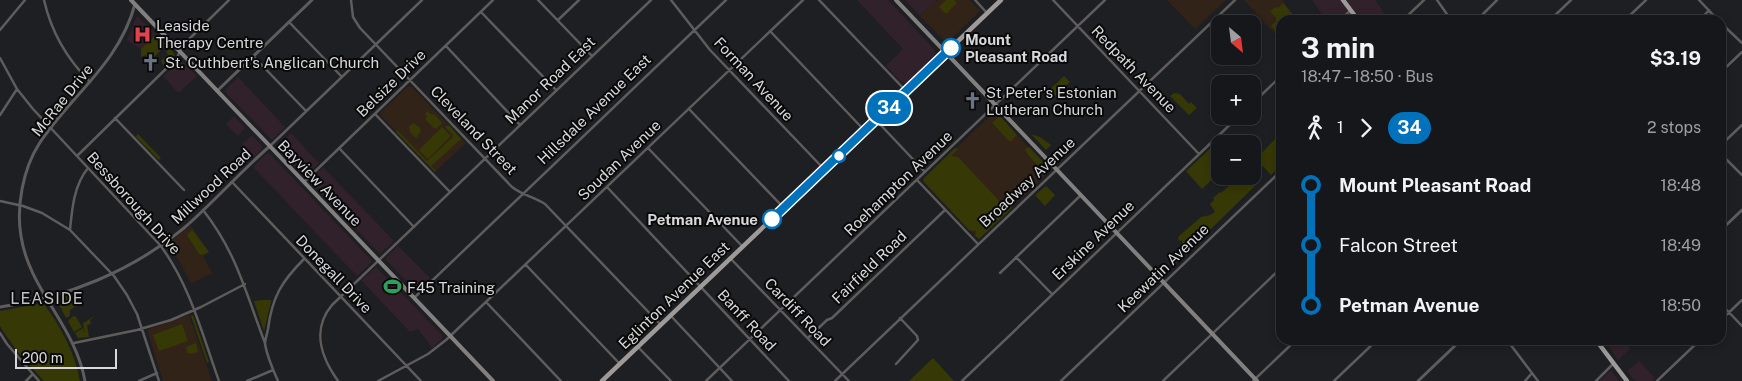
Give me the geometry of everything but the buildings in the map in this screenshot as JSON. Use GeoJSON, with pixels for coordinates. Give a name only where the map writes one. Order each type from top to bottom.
{"type":"FeatureCollection","features":[{"type":"Feature","properties":{"kind":"main road"},"geometry":{"type":"LineString","coordinates":[[896,0],[1255,380]]}},
{"type":"Feature","properties":{"kind":"main road","name":"Eglinton Avenue East"},"geometry":{"type":"LineString","coordinates":[[602,381],[1001,0]]}},
{"type":"Feature","properties":{"kind":"main road","name":"Bayview Avenue"},"geometry":{"type":"LineString","coordinates":[[134,1],[180,52],[493,381]]}},
{"type":"Feature","properties":{"kind":"main road"},"geometry":{"type":"LineString","coordinates":[[1345,1],[1354,15]]}},
{"type":"Feature","properties":{"kind":"main road"},"geometry":{"type":"LineString","coordinates":[[1600,345],[1627,381]]}},
{"type":"Feature","properties":{"kind":"street"},"geometry":{"type":"LineString","coordinates":[[0,30],[25,0]]}},
{"type":"Feature","properties":{"kind":"street"},"geometry":{"type":"LineString","coordinates":[[44,0],[52,25],[64,49],[76,67],[91,83]]}},
{"type":"Feature","properties":{"kind":"street"},"geometry":{"type":"LineString","coordinates":[[76,156],[177,58],[182,46],[229,0]]}},
{"type":"Feature","properties":{"kind":"street"},"geometry":{"type":"LineString","coordinates":[[217,91],[312,0]]}},
{"type":"Feature","properties":{"kind":"street","name":"Cleveland Street"},"geometry":{"type":"LineString","coordinates":[[351,0],[351,11],[355,20],[512,188],[545,204],[661,325]]}},
{"type":"Feature","properties":{"kind":"street","name":"Millwood Road"},"geometry":{"type":"LineString","coordinates":[[0,307],[48,298],[78,288],[112,274],[160,245],[203,210],[422,0]]}},
{"type":"Feature","properties":{"kind":"street","name":"Belsize Drive"},"geometry":{"type":"LineString","coordinates":[[304,182],[493,0]]}},
{"type":"Feature","properties":{"kind":"street"},"geometry":{"type":"LineString","coordinates":[[538,0],[592,56]]}},
{"type":"Feature","properties":{"kind":"street"},"geometry":{"type":"LineString","coordinates":[[558,20],[579,0]]}},
{"type":"Feature","properties":{"kind":"street","name":"Manor Road East"},"geometry":{"type":"LineString","coordinates":[[338,381],[325,359],[320,339],[321,323],[332,305],[651,0]]}},
{"type":"Feature","properties":{"kind":"street","name":"Forman Avenue"},"geometry":{"type":"LineString","coordinates":[[670,0],[710,50],[824,170]]}},
{"type":"Feature","properties":{"kind":"street","name":"Hillsdale Avenue East"},"geometry":{"type":"LineString","coordinates":[[414,298],[726,0]]}},
{"type":"Feature","properties":{"kind":"street","name":"Soudan Avenue"},"geometry":{"type":"LineString","coordinates":[[378,381],[436,349],[803,0]]}},
{"type":"Feature","properties":{"kind":"street"},"geometry":{"type":"LineString","coordinates":[[819,0],[906,91]]}},
{"type":"Feature","properties":{"kind":"street"},"geometry":{"type":"LineString","coordinates":[[975,0],[987,13]]}},
{"type":"Feature","properties":{"kind":"street","name":"Redpath Avenue"},"geometry":{"type":"LineString","coordinates":[[1053,0],[1200,154]]}},
{"type":"Feature","properties":{"kind":"street","name":"Roehampton Avenue"},"geometry":{"type":"LineString","coordinates":[[706,381],[1105,0]]}},
{"type":"Feature","properties":{"kind":"street","name":"Broadway Avenue"},"geometry":{"type":"LineString","coordinates":[[835,381],[1235,0]]}},
{"type":"Feature","properties":{"kind":"street"},"geometry":{"type":"LineString","coordinates":[[1408,15],[1424,0]]}},
{"type":"Feature","properties":{"kind":"street"},"geometry":{"type":"LineString","coordinates":[[1437,0],[1448,15]]}},
{"type":"Feature","properties":{"kind":"street"},"geometry":{"type":"LineString","coordinates":[[1482,15],[1497,0]]}},
{"type":"Feature","properties":{"kind":"street"},"geometry":{"type":"LineString","coordinates":[[1555,15],[1571,0]]}},
{"type":"Feature","properties":{"kind":"street"},"geometry":{"type":"LineString","coordinates":[[1630,15],[1646,0]]}},
{"type":"Feature","properties":{"kind":"street"},"geometry":{"type":"LineString","coordinates":[[1699,0],[1713,15]]}},
{"type":"Feature","properties":{"kind":"street","name":"McRae Drive"},"geometry":{"type":"LineString","coordinates":[[85,381],[74,343],[33,274],[24,250],[19,224],[20,205],[32,158],[38,146],[112,55],[129,22],[134,1]]}},
{"type":"Feature","properties":{"kind":"street"},"geometry":{"type":"LineString","coordinates":[[1704,15],[1708,10]]}},
{"type":"Feature","properties":{"kind":"street"},"geometry":{"type":"LineString","coordinates":[[1346,15],[1350,11]]}},
{"type":"Feature","properties":{"kind":"street"},"geometry":{"type":"LineString","coordinates":[[481,12],[556,90]]}},
{"type":"Feature","properties":{"kind":"street"},"geometry":{"type":"LineString","coordinates":[[289,22],[342,77]]}},
{"type":"Feature","properties":{"kind":"street"},"geometry":{"type":"LineString","coordinates":[[1726,28],[1742,43]]}},
{"type":"Feature","properties":{"kind":"street"},"geometry":{"type":"LineString","coordinates":[[770,31],[865,131]]}},
{"type":"Feature","properties":{"kind":"street"},"geometry":{"type":"LineString","coordinates":[[446,46],[520,125]]}},
{"type":"Feature","properties":{"kind":"street"},"geometry":{"type":"LineString","coordinates":[[1726,67],[1742,52]]}},
{"type":"Feature","properties":{"kind":"street"},"geometry":{"type":"LineString","coordinates":[[254,57],[306,111]]}},
{"type":"Feature","properties":{"kind":"street","name":"Bessborough Drive"},"geometry":{"type":"LineString","coordinates":[[0,58],[17,89],[32,109],[160,245],[183,280],[219,381]]}},
{"type":"Feature","properties":{"kind":"street"},"geometry":{"type":"LineString","coordinates":[[1261,95],[1276,81]]}},
{"type":"Feature","properties":{"kind":"street"},"geometry":{"type":"LineString","coordinates":[[0,115],[17,89]]}},
{"type":"Feature","properties":{"kind":"street"},"geometry":{"type":"LineString","coordinates":[[689,109],[784,208]]}},
{"type":"Feature","properties":{"kind":"street"},"geometry":{"type":"LineString","coordinates":[[375,114],[450,192]]}},
{"type":"Feature","properties":{"kind":"street"},"geometry":{"type":"LineString","coordinates":[[115,118],[184,190]]}},
{"type":"Feature","properties":{"kind":"street"},"geometry":{"type":"LineString","coordinates":[[876,120],[925,172]]}},
{"type":"Feature","properties":{"kind":"street","name":"Erskine Avenue"},"geometry":{"type":"LineString","coordinates":[[962,381],[1230,125]]}},
{"type":"Feature","properties":{"kind":"street"},"geometry":{"type":"LineString","coordinates":[[1726,140],[1742,125]]}},
{"type":"Feature","properties":{"kind":"street"},"geometry":{"type":"LineString","coordinates":[[339,148],[414,227]]}},
{"type":"Feature","properties":{"kind":"street"},"geometry":{"type":"LineString","coordinates":[[648,148],[742,246]]}},
{"type":"Feature","properties":{"kind":"street"},"geometry":{"type":"LineString","coordinates":[[1726,159],[1742,175]]}},
{"type":"Feature","properties":{"kind":"street"},"geometry":{"type":"LineString","coordinates":[[70,230],[78,187],[88,168]]}},
{"type":"Feature","properties":{"kind":"street","name":"Keewatin Avenue"},"geometry":{"type":"LineString","coordinates":[[1061,381],[1276,176]]}},
{"type":"Feature","properties":{"kind":"street"},"geometry":{"type":"LineString","coordinates":[[917,180],[978,244]]}},
{"type":"Feature","properties":{"kind":"street","name":"Donegall Drive"},"geometry":{"type":"LineString","coordinates":[[232,182],[421,381]]}},
{"type":"Feature","properties":{"kind":"street","name":"Banff Road"},"geometry":{"type":"LineString","coordinates":[[607,187],[789,381]]}},
{"type":"Feature","properties":{"kind":"street"},"geometry":{"type":"LineString","coordinates":[[1000,273],[1081,195]]}},
{"type":"Feature","properties":{"kind":"street"},"geometry":{"type":"LineString","coordinates":[[0,201],[20,205],[42,213],[70,230],[112,274],[127,296],[142,329],[159,381]]}},
{"type":"Feature","properties":{"kind":"street"},"geometry":{"type":"LineString","coordinates":[[203,210],[222,237],[244,284],[278,381]]}},
{"type":"Feature","properties":{"kind":"street","name":"Fairfield Road"},"geometry":{"type":"LineString","coordinates":[[808,338],[827,320],[832,318],[944,210]]}},
{"type":"Feature","properties":{"kind":"street"},"geometry":{"type":"LineString","coordinates":[[1726,225],[1742,210]]}},
{"type":"Feature","properties":{"kind":"street"},"geometry":{"type":"LineString","coordinates":[[1016,257],[1052,294]]}},
{"type":"Feature","properties":{"kind":"street","name":"Cardiff Road"},"geometry":{"type":"LineString","coordinates":[[730,258],[849,381]]}},
{"type":"Feature","properties":{"kind":"street"},"geometry":{"type":"LineString","coordinates":[[265,344],[276,296],[288,274],[304,259]]}},
{"type":"Feature","properties":{"kind":"street"},"geometry":{"type":"LineString","coordinates":[[526,265],[620,364]]}},
{"type":"Feature","properties":{"kind":"street"},"geometry":{"type":"LineString","coordinates":[[1163,381],[1276,273]]}},
{"type":"Feature","properties":{"kind":"street"},"geometry":{"type":"LineString","coordinates":[[74,343],[142,329],[171,320],[244,284]]}},
{"type":"Feature","properties":{"kind":"street"},"geometry":{"type":"LineString","coordinates":[[1726,315],[1742,300]]}},
{"type":"Feature","properties":{"kind":"street"},"geometry":{"type":"LineString","coordinates":[[486,302],[561,381]]}},
{"type":"Feature","properties":{"kind":"street"},"geometry":{"type":"LineString","coordinates":[[1726,309],[1742,326]]}},
{"type":"Feature","properties":{"kind":"street"},"geometry":{"type":"LineString","coordinates":[[671,316],[732,381]]}},
{"type":"Feature","properties":{"kind":"street"},"geometry":{"type":"LineString","coordinates":[[896,364],[918,340],[917,336],[900,318]]}},
{"type":"Feature","properties":{"kind":"street"},"geometry":{"type":"LineString","coordinates":[[0,333],[38,381]]}},
{"type":"Feature","properties":{"kind":"street"},"geometry":{"type":"LineString","coordinates":[[1255,380],[1291,345]]}},
{"type":"Feature","properties":{"kind":"street"},"geometry":{"type":"LineString","coordinates":[[1334,381],[1372,345]]}},
{"type":"Feature","properties":{"kind":"street"},"geometry":{"type":"LineString","coordinates":[[1511,345],[1538,381]]}},
{"type":"Feature","properties":{"kind":"street"},"geometry":{"type":"LineString","coordinates":[[1657,381],[1695,345]]}},
{"type":"Feature","properties":{"kind":"street"},"geometry":{"type":"LineString","coordinates":[[1418,381],[1454,346]]}},
{"type":"Feature","properties":{"kind":"street"},"geometry":{"type":"LineString","coordinates":[[638,347],[671,381]]}},
{"type":"Feature","properties":{"kind":"street"},"geometry":{"type":"LineString","coordinates":[[1596,381],[1614,363]]}},
{"type":"Feature","properties":{"kind":"street"},"geometry":{"type":"LineString","coordinates":[[247,381],[274,370]]}},
{"type":"Feature","properties":{"kind":"street"},"geometry":{"type":"LineString","coordinates":[[139,381],[157,373]]}},
{"type":"Feature","properties":{"kind":"street"},"geometry":{"type":"LineString","coordinates":[[1525,381],[1532,373]]}},
{"type":"Feature","properties":{"kind":"street"},"geometry":{"type":"LineString","coordinates":[[26,381],[32,375]]}},
{"type":"Feature","properties":{"kind":"shaded area"},"geometry":{"type":"Polygon","coordinates":[[[857,0],[888,0],[934,49],[935,55],[906,83],[901,82],[886,66],[903,49],[857,0]]]}},
{"type":"Feature","properties":{"kind":"shaded area"},"geometry":{"type":"Polygon","coordinates":[[[905,0],[936,0],[937,1],[920,16],[905,0]]]}},
{"type":"Feature","properties":{"kind":"shaded area"},"geometry":{"type":"Polygon","coordinates":[[[938,0],[970,0],[980,11],[947,43],[920,16],[938,0]]]}},
{"type":"Feature","properties":{"kind":"shaded area"},"geometry":{"type":"Polygon","coordinates":[[[946,0],[954,0],[957,3],[946,14],[939,7],[946,0]]]}},
{"type":"Feature","properties":{"kind":"shaded area"},"geometry":{"type":"Polygon","coordinates":[[[1167,0],[1226,0],[1195,29],[1167,0]]]}},
{"type":"Feature","properties":{"kind":"shaded area"},"geometry":{"type":"Polygon","coordinates":[[[1244,0],[1282,0],[1293,15],[1276,15],[1276,33],[1261,19],[1261,15],[1258,15],[1244,0]]]}},
{"type":"Feature","properties":{"kind":"shaded area"},"geometry":{"type":"Polygon","coordinates":[[[1312,0],[1375,0],[1386,15],[1322,15],[1312,0]]]}},
{"type":"Feature","properties":{"kind":"shaded area"},"geometry":{"type":"Polygon","coordinates":[[[1283,3],[1293,15],[1276,15],[1276,18],[1270,11],[1276,7],[1278,8],[1283,3]]]}},
{"type":"Feature","properties":{"kind":"shaded area"},"geometry":{"type":"Polygon","coordinates":[[[137,16],[156,34],[141,49],[127,40],[137,16]]]}},
{"type":"Feature","properties":{"kind":"shaded area"},"geometry":{"type":"Polygon","coordinates":[[[1276,21],[1276,32],[1271,26],[1276,21]]]}},
{"type":"Feature","properties":{"kind":"shaded area"},"geometry":{"type":"Polygon","coordinates":[[[156,34],[169,47],[162,49],[150,61],[146,55],[141,57],[141,49],[156,34]]]}},
{"type":"Feature","properties":{"kind":"shaded area"},"geometry":{"type":"Polygon","coordinates":[[[170,48],[175,55],[164,66],[161,61],[168,54],[166,52],[170,48]]]}},
{"type":"Feature","properties":{"kind":"shaded area"},"geometry":{"type":"Polygon","coordinates":[[[181,60],[197,76],[180,92],[177,92],[163,76],[181,60]]]}},
{"type":"Feature","properties":{"kind":"shaded area"},"geometry":{"type":"Polygon","coordinates":[[[1064,76],[1070,82],[1056,96],[1049,90],[1064,76]]]}},
{"type":"Feature","properties":{"kind":"shaded area"},"geometry":{"type":"Polygon","coordinates":[[[238,77],[285,127],[272,140],[226,93],[225,90],[238,77]]]}},
{"type":"Feature","properties":{"kind":"shaded area"},"geometry":{"type":"Polygon","coordinates":[[[408,86],[412,87],[466,143],[435,172],[380,115],[408,86]]]}},
{"type":"Feature","properties":{"kind":"shaded area"},"geometry":{"type":"Polygon","coordinates":[[[1174,93],[1180,94],[1189,104],[1191,102],[1197,108],[1189,115],[1170,96],[1174,93]]]}},
{"type":"Feature","properties":{"kind":"shaded area"},"geometry":{"type":"Polygon","coordinates":[[[427,111],[432,115],[434,114],[442,123],[436,129],[426,120],[427,116],[425,114],[427,111]]]}},
{"type":"Feature","properties":{"kind":"shaded area"},"geometry":{"type":"Polygon","coordinates":[[[994,112],[1000,116],[1050,171],[979,239],[923,180],[994,112]]]}},
{"type":"Feature","properties":{"kind":"shaded area"},"geometry":{"type":"Polygon","coordinates":[[[234,116],[245,128],[238,136],[226,124],[234,116]]]}},
{"type":"Feature","properties":{"kind":"shaded area"},"geometry":{"type":"Polygon","coordinates":[[[1000,116],[1017,135],[1011,141],[992,123],[1000,116]]]}},
{"type":"Feature","properties":{"kind":"shaded area"},"geometry":{"type":"Polygon","coordinates":[[[415,124],[421,131],[416,138],[410,132],[409,127],[415,124]]]}},
{"type":"Feature","properties":{"kind":"shaded area"},"geometry":{"type":"Polygon","coordinates":[[[449,125],[461,139],[431,166],[435,172],[396,132],[397,130],[427,161],[453,137],[445,127],[449,125]]]}},
{"type":"Feature","properties":{"kind":"shaded area"},"geometry":{"type":"Polygon","coordinates":[[[442,127],[451,136],[428,159],[419,150],[442,127]]]}},
{"type":"Feature","properties":{"kind":"shaded area"},"geometry":{"type":"Polygon","coordinates":[[[291,133],[319,163],[307,175],[303,174],[277,146],[291,133]]]}},
{"type":"Feature","properties":{"kind":"shaded area"},"geometry":{"type":"Polygon","coordinates":[[[138,134],[161,158],[159,160],[136,137],[138,134]]]}},
{"type":"Feature","properties":{"kind":"shaded area"},"geometry":{"type":"Polygon","coordinates":[[[1031,134],[1040,137],[1051,145],[1046,150],[1031,134]]]}},
{"type":"Feature","properties":{"kind":"shaded area"},"geometry":{"type":"Polygon","coordinates":[[[252,135],[262,146],[261,150],[254,157],[242,144],[252,135]]]}},
{"type":"Feature","properties":{"kind":"shaded area"},"geometry":{"type":"Polygon","coordinates":[[[1276,138],[1276,170],[1271,175],[1261,164],[1261,154],[1276,138]]]}},
{"type":"Feature","properties":{"kind":"shaded area"},"geometry":{"type":"Polygon","coordinates":[[[1029,147],[1050,169],[1040,173],[1040,167],[1031,159],[1025,149],[1029,147]]]}},
{"type":"Feature","properties":{"kind":"shaded area"},"geometry":{"type":"Polygon","coordinates":[[[955,148],[958,149],[951,156],[958,157],[1005,207],[1009,205],[1012,208],[979,239],[975,236],[976,231],[969,230],[923,181],[955,148]]]}},
{"type":"Feature","properties":{"kind":"shaded area"},"geometry":{"type":"Polygon","coordinates":[[[1211,148],[1211,180],[1202,189],[1186,171],[1211,148]]]}},
{"type":"Feature","properties":{"kind":"shaded area"},"geometry":{"type":"Polygon","coordinates":[[[267,153],[371,260],[371,263],[357,276],[253,167],[267,153]]]}},
{"type":"Feature","properties":{"kind":"shaded area"},"geometry":{"type":"Polygon","coordinates":[[[323,167],[394,241],[381,253],[311,182],[311,179],[323,167]]]}},
{"type":"Feature","properties":{"kind":"shaded area"},"geometry":{"type":"Polygon","coordinates":[[[1230,185],[1256,185],[1174,265],[1170,261],[1182,249],[1182,240],[1179,241],[1178,237],[1201,217],[1215,212],[1210,204],[1214,200],[1213,198],[1230,185]]]}},
{"type":"Feature","properties":{"kind":"shaded area"},"geometry":{"type":"Polygon","coordinates":[[[1046,186],[1055,195],[1045,206],[1035,195],[1046,186]]]}},
{"type":"Feature","properties":{"kind":"shaded area"},"geometry":{"type":"Polygon","coordinates":[[[191,225],[209,252],[203,256],[212,273],[191,284],[179,260],[166,247],[167,244],[191,225]]]}},
{"type":"Feature","properties":{"kind":"shaded area"},"geometry":{"type":"Polygon","coordinates":[[[192,230],[209,252],[203,255],[199,254],[187,235],[192,230]]]}},
{"type":"Feature","properties":{"kind":"shaded area"},"geometry":{"type":"Polygon","coordinates":[[[398,246],[430,278],[416,291],[386,260],[387,256],[398,246]]]}},
{"type":"Feature","properties":{"kind":"shaded area"},"geometry":{"type":"Polygon","coordinates":[[[376,267],[443,336],[432,348],[418,329],[410,332],[361,280],[376,267]]]}},
{"type":"Feature","properties":{"kind":"shaded area"},"geometry":{"type":"Polygon","coordinates":[[[70,294],[71,296],[68,298],[76,306],[70,310],[70,316],[66,318],[56,299],[70,294]]]}},
{"type":"Feature","properties":{"kind":"shaded area"},"geometry":{"type":"Polygon","coordinates":[[[271,300],[264,331],[254,301],[271,300]]]}},
{"type":"Feature","properties":{"kind":"shaded area"},"geometry":{"type":"Polygon","coordinates":[[[43,303],[66,340],[80,381],[44,381],[20,355],[0,326],[0,311],[43,303]]]}},
{"type":"Feature","properties":{"kind":"shaded area"},"geometry":{"type":"Polygon","coordinates":[[[189,315],[212,381],[163,381],[147,330],[189,315]]]}},
{"type":"Feature","properties":{"kind":"shaded area"},"geometry":{"type":"Polygon","coordinates":[[[193,315],[209,362],[207,363],[191,316],[193,315]]]}},
{"type":"Feature","properties":{"kind":"shaded area"},"geometry":{"type":"Polygon","coordinates":[[[73,316],[76,317],[82,327],[74,332],[68,321],[73,316]]]}},
{"type":"Feature","properties":{"kind":"shaded area"},"geometry":{"type":"Polygon","coordinates":[[[93,317],[90,320],[91,324],[87,325],[89,337],[78,338],[75,333],[83,328],[85,334],[83,323],[93,317]]]}},
{"type":"Feature","properties":{"kind":"shaded area"},"geometry":{"type":"Polygon","coordinates":[[[182,324],[188,341],[159,351],[153,335],[182,324]]]}},
{"type":"Feature","properties":{"kind":"shaded area"},"geometry":{"type":"Polygon","coordinates":[[[196,343],[198,352],[187,353],[186,347],[196,343]]]}},
{"type":"Feature","properties":{"kind":"shaded area"},"geometry":{"type":"Polygon","coordinates":[[[1608,345],[1627,345],[1630,349],[1618,360],[1608,345]]]}},
{"type":"Feature","properties":{"kind":"shaded area"},"geometry":{"type":"Polygon","coordinates":[[[933,358],[954,381],[909,381],[933,358]]]}},
{"type":"Feature","properties":{"kind":"shaded area"},"geometry":{"type":"Polygon","coordinates":[[[1639,361],[1655,378],[1652,381],[1635,381],[1627,371],[1639,361]]]}},
{"type":"Feature","properties":{"kind":"shaded area"},"geometry":{"type":"Polygon","coordinates":[[[1611,370],[1619,381],[1599,381],[1611,370]]]}},
{"type":"Feature","properties":{"kind":"bus line","name":"34"},"geometry":{"type":"LineString","coordinates":[[772,219],[951,48]]}},
{"type":"Feature","properties":{"kind":"place","name":"Leaside Therapy Centre"},"geometry":{"type":"Point","coordinates":[142,34]}},
{"type":"Feature","properties":{"kind":"place","name":"Mount Pleasant Road"},"geometry":{"type":"Point","coordinates":[951,48]}},
{"type":"Feature","properties":{"kind":"place","name":"St. Cuthbert's Anglican Church"},"geometry":{"type":"Point","coordinates":[151,62]}},
{"type":"Feature","properties":{"kind":"place","name":"St Peter's Estonian Lutheran Church"},"geometry":{"type":"Point","coordinates":[972,101]}},
{"type":"Feature","properties":{"kind":"place","name":"Petman Avenue"},"geometry":{"type":"Point","coordinates":[772,219]}},
{"type":"Feature","properties":{"kind":"place","name":"F45 Training"},"geometry":{"type":"Point","coordinates":[393,287]}},
{"type":"Feature","properties":{"kind":"district","name":"LEASIDE"},"geometry":{"type":"Point","coordinates":[47,298]}}]}
